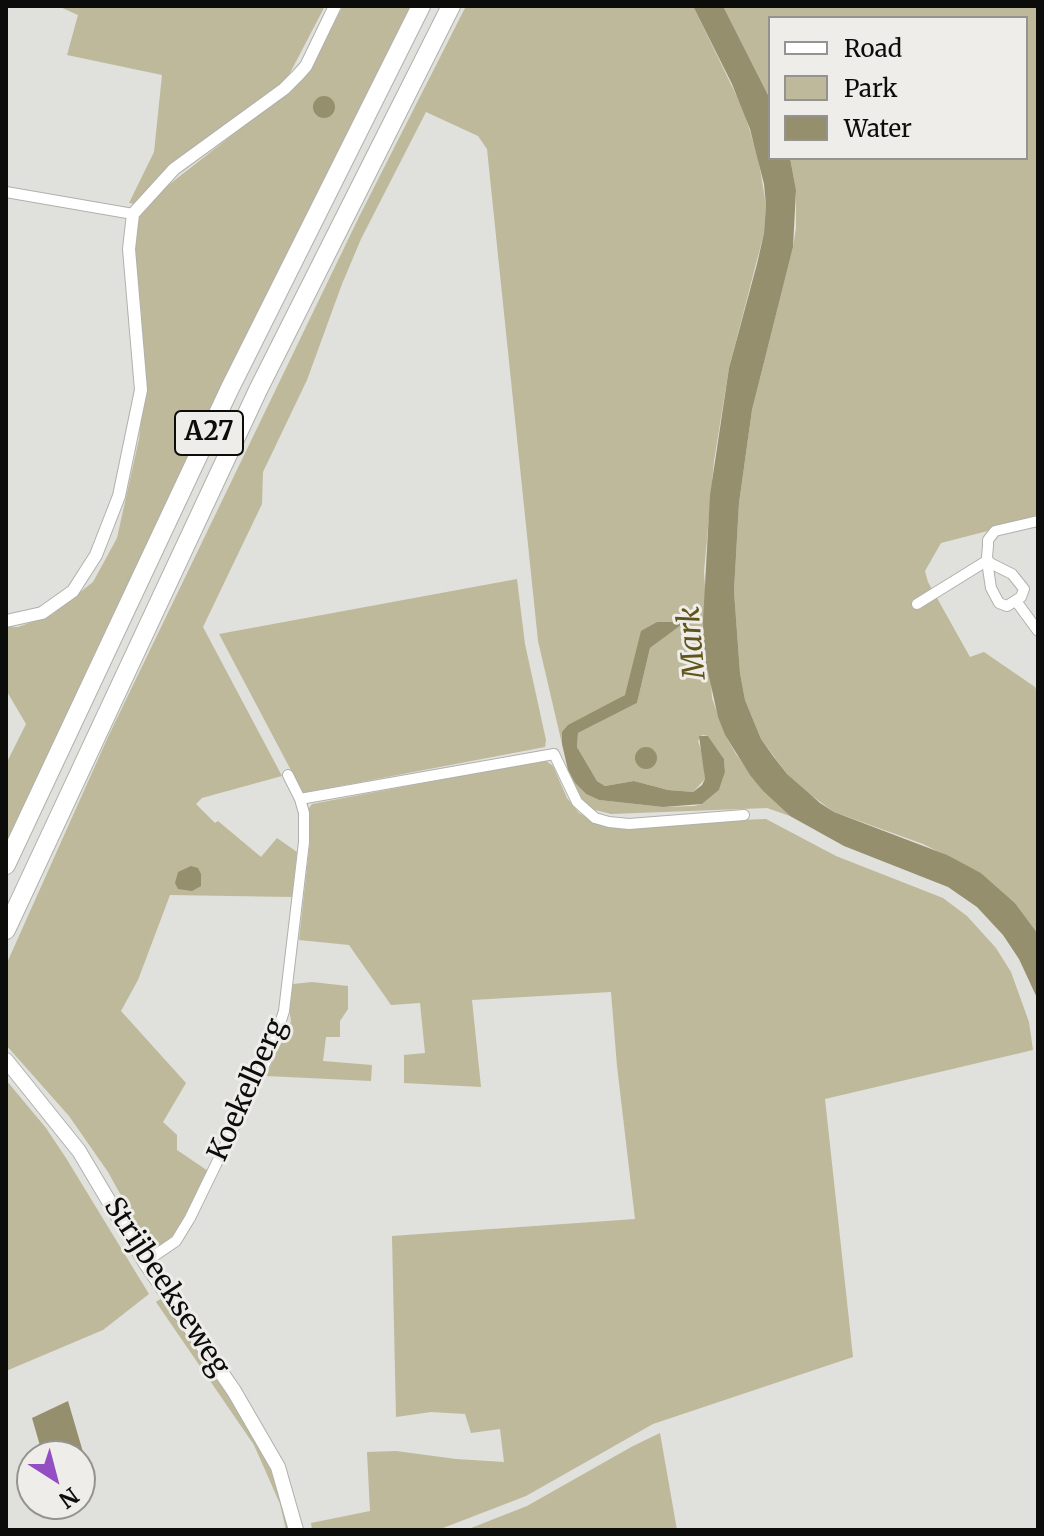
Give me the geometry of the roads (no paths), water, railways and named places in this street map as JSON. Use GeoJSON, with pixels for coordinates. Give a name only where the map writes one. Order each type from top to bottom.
{"type":"FeatureCollection","features":[{"type":"Feature","properties":{"kind":"highway","name":"A27"},"geometry":{"type":"LineString","coordinates":[[6,865],[230,388],[421,6]]}},
{"type":"Feature","properties":{"kind":"highway","name":"A27"},"geometry":{"type":"LineString","coordinates":[[6,930],[258,390],[451,6]]}},
{"type":"Feature","properties":{"kind":"main road","name":"Strijbeekseweg"},"geometry":{"type":"LineString","coordinates":[[6,1060],[79,1151],[145,1262],[234,1391],[278,1467],[296,1530]]}},
{"type":"Feature","properties":{"kind":"street"},"geometry":{"type":"LineString","coordinates":[[6,621],[42,613],[73,591],[96,555],[119,496],[141,390],[129,249],[133,214],[174,169],[284,89],[298,75],[306,66],[335,6]]}},
{"type":"Feature","properties":{"kind":"street"},"geometry":{"type":"LineString","coordinates":[[6,192],[133,214]]}},
{"type":"Feature","properties":{"kind":"street"},"geometry":{"type":"LineString","coordinates":[[988,561],[1012,574],[1021,584],[1023,594],[1016,601],[1004,607],[991,588],[988,561],[988,540],[995,531],[1038,521]]}},
{"type":"Feature","properties":{"kind":"street"},"geometry":{"type":"LineString","coordinates":[[917,604],[988,561]]}},
{"type":"Feature","properties":{"kind":"street"},"geometry":{"type":"LineString","coordinates":[[1016,601],[1038,631]]}},
{"type":"Feature","properties":{"kind":"street"},"geometry":{"type":"LineString","coordinates":[[300,799],[554,754],[577,802],[595,818],[629,824],[744,815]]}},
{"type":"Feature","properties":{"kind":"street","name":"Koekelberg"},"geometry":{"type":"LineString","coordinates":[[145,1262],[176,1241],[190,1218],[278,1033],[284,1011],[300,889],[304,828],[300,799],[288,775]]}},
{"type":"Feature","properties":{"kind":"water"},"geometry":{"type":"Polygon","coordinates":[[[693,6],[723,6],[768,95],[768,160],[790,160],[796,190],[793,247],[752,410],[739,503],[734,591],[745,700],[761,739],[773,756],[787,774],[820,803],[834,812],[947,855],[981,873],[1015,903],[1038,934],[1038,1000],[1019,959],[1003,935],[977,907],[948,887],[844,846],[790,816],[750,775],[725,735],[718,717],[704,654],[710,495],[729,368],[757,264],[766,205],[750,129],[732,84],[693,6]]]}},
{"type":"Feature","properties":{"kind":"water"},"geometry":{"type":"Polygon","coordinates":[[[324,96],[332,99],[335,107],[332,115],[324,118],[316,115],[313,107],[316,99],[324,96]]]}},
{"type":"Feature","properties":{"kind":"water"},"geometry":{"type":"Polygon","coordinates":[[[657,622],[685,622],[650,648],[637,703],[578,733],[577,747],[597,781],[605,786],[634,781],[668,790],[693,792],[705,779],[699,736],[708,736],[724,759],[725,772],[719,790],[702,804],[663,807],[599,800],[586,794],[568,770],[562,732],[568,725],[625,695],[641,631],[657,622]]]}},
{"type":"Feature","properties":{"kind":"water"},"geometry":{"type":"Polygon","coordinates":[[[646,747],[657,758],[646,769],[635,758],[646,747]]]}},
{"type":"Feature","properties":{"kind":"water"},"geometry":{"type":"Polygon","coordinates":[[[191,866],[198,868],[201,874],[201,886],[192,891],[178,889],[175,883],[178,872],[191,866]]]}},
{"type":"Feature","properties":{"kind":"water"},"geometry":{"type":"Polygon","coordinates":[[[68,1401],[79,1440],[38,1440],[32,1418],[68,1401]]]}},
{"type":"Feature","properties":{"kind":"water label","name":"Mark"},"geometry":{"type":"Point","coordinates":[693,643]}}]}
